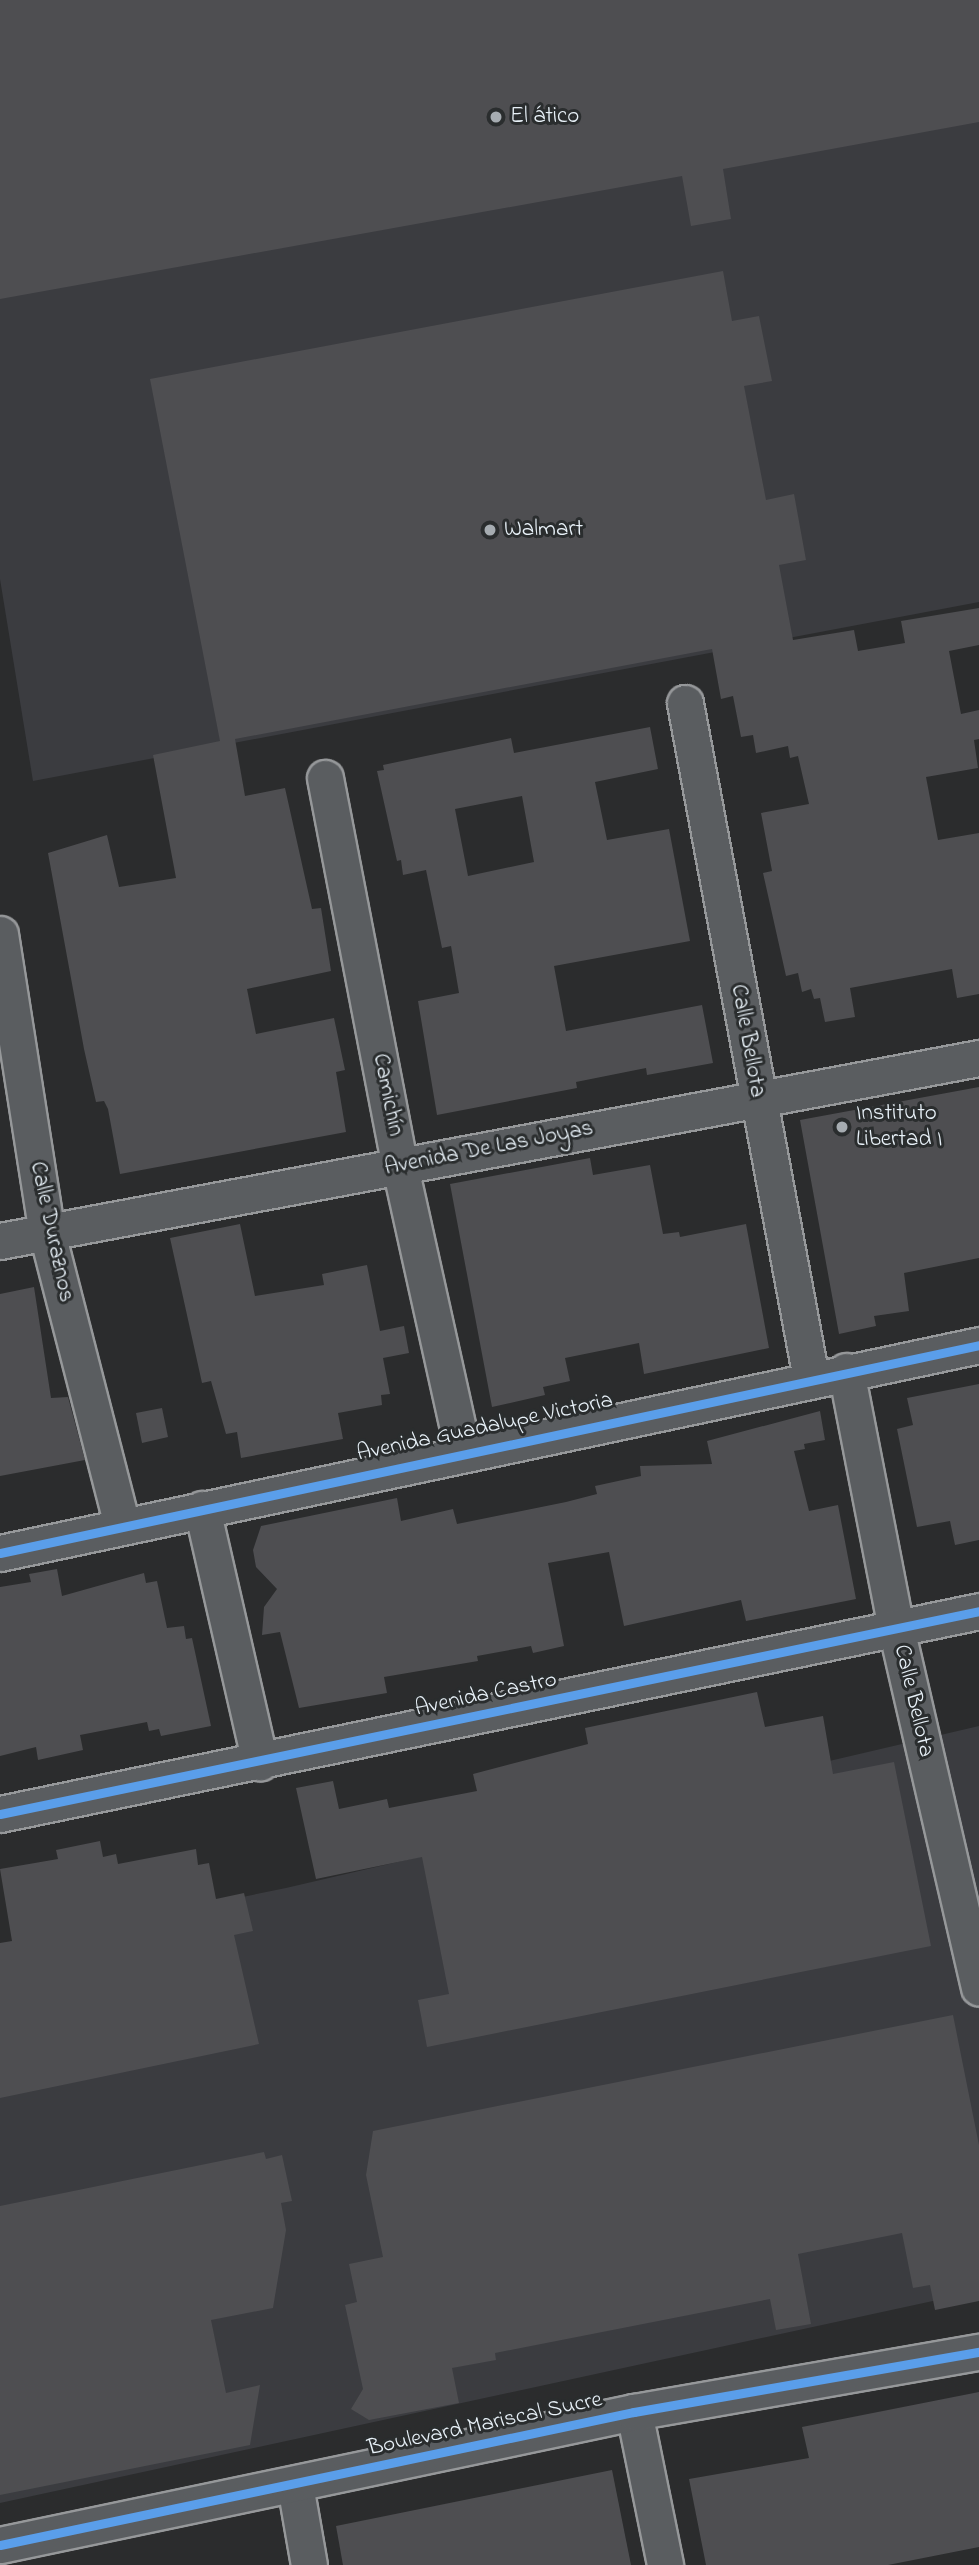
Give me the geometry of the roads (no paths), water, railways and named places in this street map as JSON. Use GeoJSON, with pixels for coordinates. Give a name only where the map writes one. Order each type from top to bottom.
{"type":"FeatureCollection","features":[{"type":"Feature","properties":{"kind":"street","name":"Calle Bellota"},"geometry":{"type":"LineString","coordinates":[[685,703],[811,1378]]}},
{"type":"Feature","properties":{"kind":"street","name":"Camichín"},"geometry":{"type":"LineString","coordinates":[[325,778],[400,1167],[463,1452]]}},
{"type":"Feature","properties":{"kind":"street","name":"Calle Duraznos"},"geometry":{"type":"LineString","coordinates":[[0,934],[47,1233],[122,1525]]}},
{"type":"Feature","properties":{"kind":"street","name":"Avenida De Las Joyas"},"geometry":{"type":"LineString","coordinates":[[0,1241],[400,1167],[757,1096],[979,1058]]}},
{"type":"Feature","properties":{"kind":"street","name":"Avenida Guadalupe Victoria"},"geometry":{"type":"LineString","coordinates":[[0,1553],[811,1378],[979,1345]]}},
{"type":"Feature","properties":{"kind":"street","name":"Calle Bellota"},"geometry":{"type":"LineString","coordinates":[[846,1371],[896,1628],[979,1988]]}},
{"type":"Feature","properties":{"kind":"street"},"geometry":{"type":"LineString","coordinates":[[202,1509],[260,1762]]}},
{"type":"Feature","properties":{"kind":"street","name":"Avenida Castro"},"geometry":{"type":"LineString","coordinates":[[0,1814],[979,1611]]}},
{"type":"Feature","properties":{"kind":"street","name":"Boulevard Mariscal Sucre"},"geometry":{"type":"LineString","coordinates":[[0,2544],[295,2485],[634,2412],[979,2352]]}},
{"type":"Feature","properties":{"kind":"street"},"geometry":{"type":"LineString","coordinates":[[634,2412],[665,2565]]}},
{"type":"Feature","properties":{"kind":"street"},"geometry":{"type":"LineString","coordinates":[[295,2485],[309,2565]]}},
{"type":"Feature","properties":{"kind":"place","name":"El ático"},"geometry":{"type":"Point","coordinates":[496,117]}},
{"type":"Feature","properties":{"kind":"place","name":"Walmart"},"geometry":{"type":"Point","coordinates":[490,530]}},
{"type":"Feature","properties":{"kind":"place","name":"Instituto Libertad I"},"geometry":{"type":"Point","coordinates":[842,1127]}}]}
